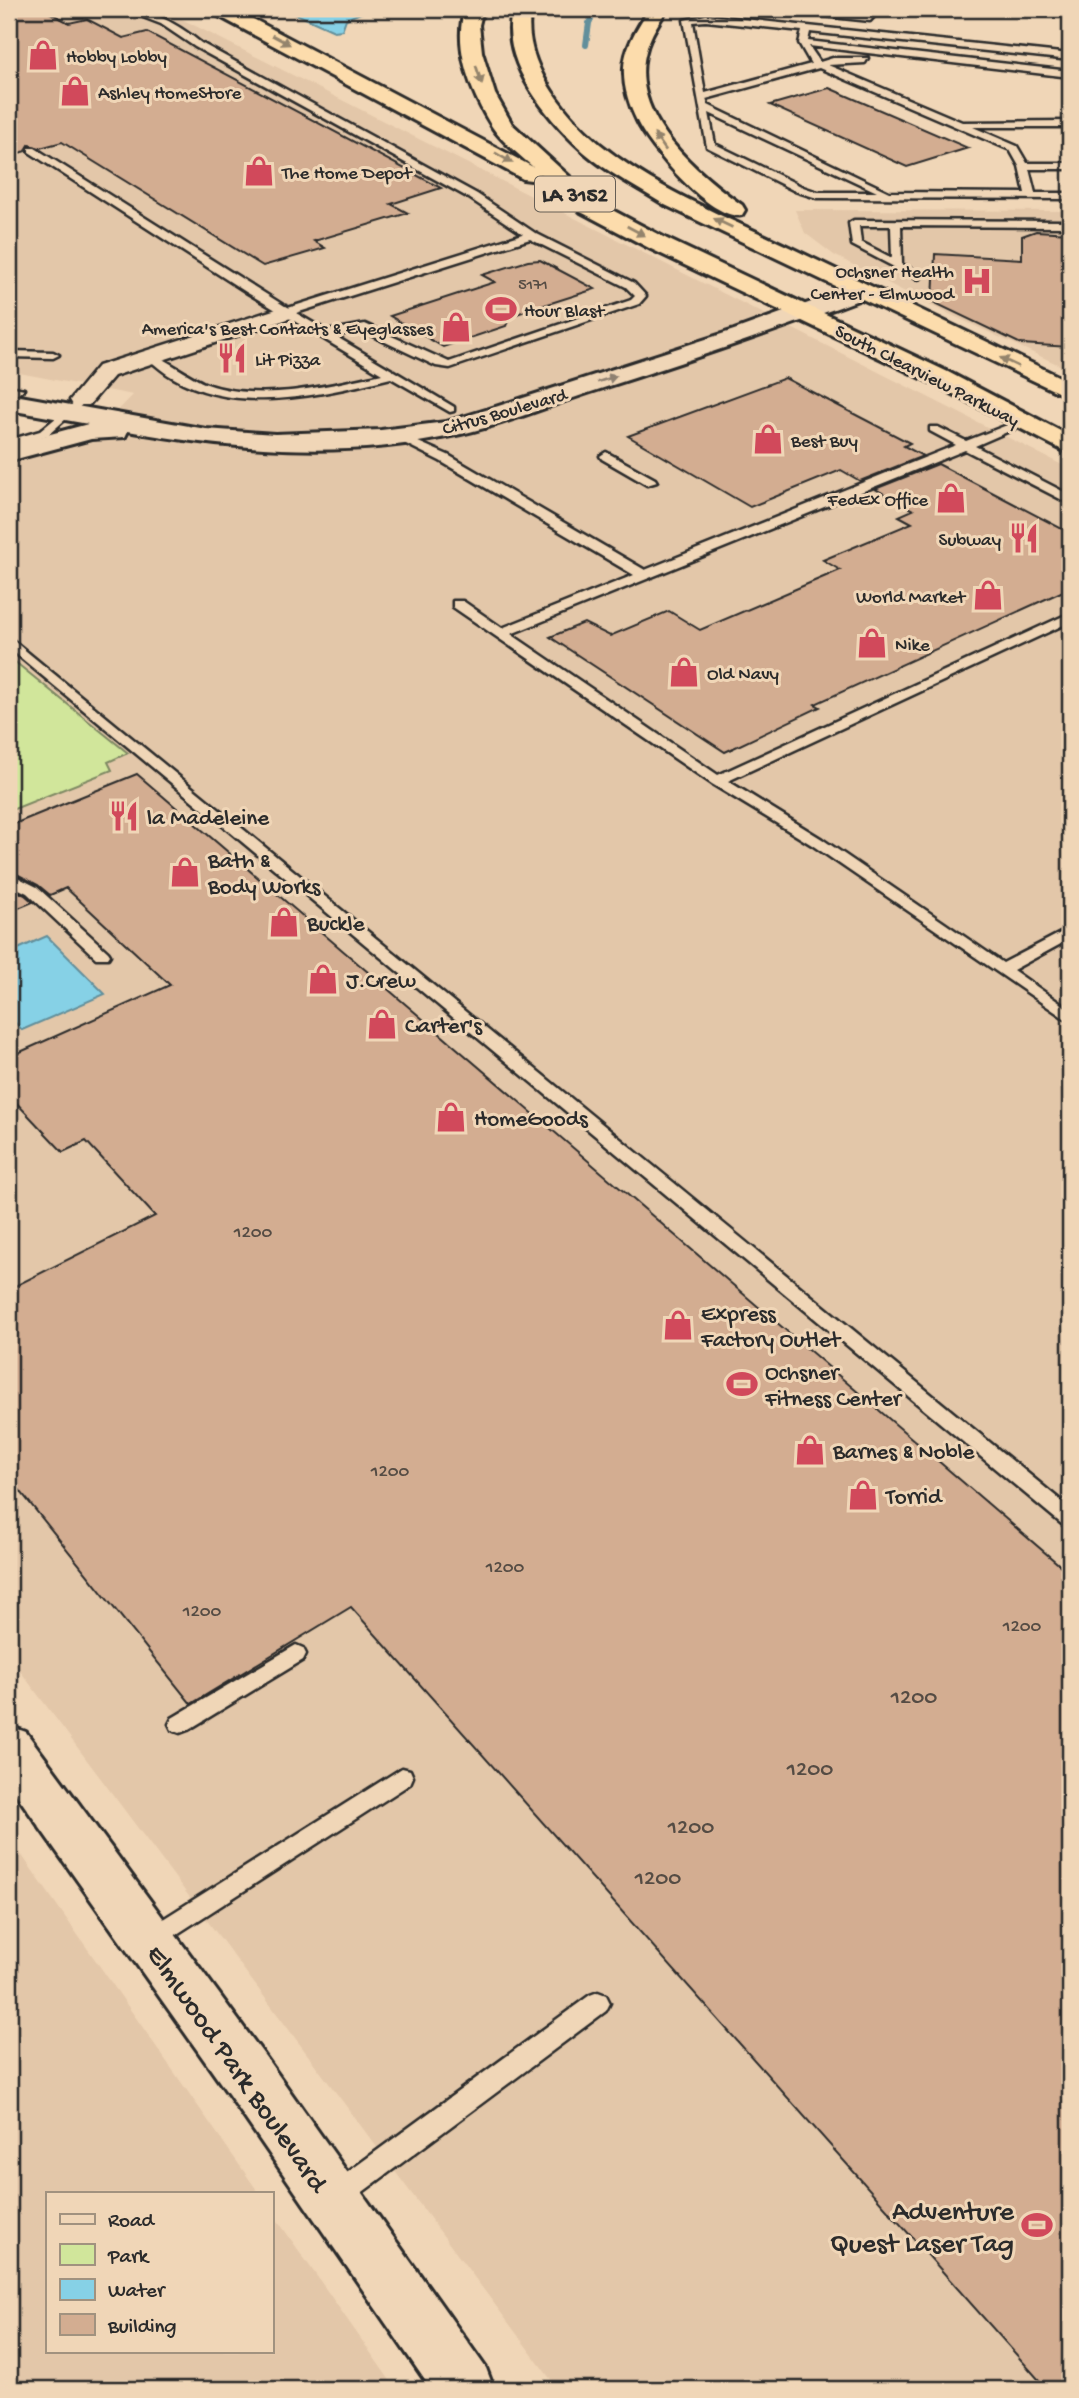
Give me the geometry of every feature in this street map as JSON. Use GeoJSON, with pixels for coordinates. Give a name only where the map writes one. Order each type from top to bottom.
{"type":"FeatureCollection","features":[{"type":"Feature","properties":{"kind":"highway"},"geometry":{"type":"LineString","coordinates":[[220,9],[475,142],[589,207]]}},
{"type":"Feature","properties":{"kind":"highway","name":"South Clearview Parkway"},"geometry":{"type":"LineString","coordinates":[[474,9],[469,25],[472,52],[485,94],[503,127],[589,207],[659,244],[774,296],[1070,446]]}},
{"type":"Feature","properties":{"kind":"highway","name":"South Clearview Parkway"},"geometry":{"type":"LineString","coordinates":[[522,9],[517,24],[521,48],[545,92],[589,145],[673,200],[1070,391]]}},
{"type":"Feature","properties":{"kind":"highway"},"geometry":{"type":"LineString","coordinates":[[658,9],[642,34],[634,67],[636,98],[656,138],[680,168],[705,189],[828,274]]}},
{"type":"Feature","properties":{"kind":"street"},"geometry":{"type":"LineString","coordinates":[[741,307],[828,274]]}},
{"type":"Feature","properties":{"kind":"street","name":"Citrus Boulevard"},"geometry":{"type":"LineString","coordinates":[[11,394],[189,433],[275,442],[396,436],[449,429],[498,414],[743,335],[861,291]]}},
{"type":"Feature","properties":{"kind":"street"},"geometry":{"type":"LineString","coordinates":[[75,406],[106,372],[150,355],[286,312]]}},
{"type":"Feature","properties":{"kind":"street","name":"Citrus Boulevard"},"geometry":{"type":"LineString","coordinates":[[75,406],[298,430],[371,426],[450,409],[621,349]]}},
{"type":"Feature","properties":{"kind":"street"},"geometry":{"type":"LineString","coordinates":[[9,453],[90,431],[189,433]]}},
{"type":"Feature","properties":{"kind":"street","name":"Elmwood Park Boulevard"},"geometry":{"type":"LineString","coordinates":[[9,1746],[465,2389]]}},
{"type":"Feature","properties":{"kind":"lane"},"geometry":{"type":"LineString","coordinates":[[126,9],[140,11],[181,32],[198,45],[473,196],[531,235],[631,285],[641,296],[635,302],[450,365],[440,364],[361,326],[324,335]]}},
{"type":"Feature","properties":{"kind":"lane"},"geometry":{"type":"LineString","coordinates":[[785,9],[870,18]]}},
{"type":"Feature","properties":{"kind":"lane"},"geometry":{"type":"LineString","coordinates":[[863,33],[877,9]]}},
{"type":"Feature","properties":{"kind":"lane"},"geometry":{"type":"LineString","coordinates":[[1070,57],[863,33],[706,18],[688,20],[710,145],[799,190],[817,194],[1070,195]]}},
{"type":"Feature","properties":{"kind":"lane"},"geometry":{"type":"LineString","coordinates":[[807,28],[803,43],[813,62],[1014,148],[1024,166],[1030,195]]}},
{"type":"Feature","properties":{"kind":"lane"},"geometry":{"type":"LineString","coordinates":[[803,43],[1070,74]]}},
{"type":"Feature","properties":{"kind":"lane"},"geometry":{"type":"LineString","coordinates":[[703,102],[819,65],[843,60],[949,60]]}},
{"type":"Feature","properties":{"kind":"lane"},"geometry":{"type":"LineString","coordinates":[[703,102],[891,195]]}},
{"type":"Feature","properties":{"kind":"lane"},"geometry":{"type":"LineString","coordinates":[[958,124],[1070,124]]}},
{"type":"Feature","properties":{"kind":"lane"},"geometry":{"type":"LineString","coordinates":[[32,150],[286,312],[377,366],[391,368],[450,409]]}},
{"type":"Feature","properties":{"kind":"lane"},"geometry":{"type":"LineString","coordinates":[[1024,166],[1070,166]]}},
{"type":"Feature","properties":{"kind":"lane"},"geometry":{"type":"LineString","coordinates":[[917,276],[856,243],[853,223],[1070,224]]}},
{"type":"Feature","properties":{"kind":"lane"},"geometry":{"type":"LineString","coordinates":[[896,223],[897,265]]}},
{"type":"Feature","properties":{"kind":"lane"},"geometry":{"type":"LineString","coordinates":[[286,312],[531,235]]}},
{"type":"Feature","properties":{"kind":"lane"},"geometry":{"type":"LineString","coordinates":[[403,358],[415,353]]}},
{"type":"Feature","properties":{"kind":"lane"},"geometry":{"type":"LineString","coordinates":[[9,354],[53,355]]}},
{"type":"Feature","properties":{"kind":"lane"},"geometry":{"type":"LineString","coordinates":[[150,355],[167,372],[204,388],[256,396],[313,394],[391,368]]}},
{"type":"Feature","properties":{"kind":"lane"},"geometry":{"type":"LineString","coordinates":[[9,444],[44,433],[75,406]]}},
{"type":"Feature","properties":{"kind":"lane"},"geometry":{"type":"LineString","coordinates":[[502,633],[1024,422]]}},
{"type":"Feature","properties":{"kind":"lane"},"geometry":{"type":"LineString","coordinates":[[934,429],[1070,500]]}},
{"type":"Feature","properties":{"kind":"lane"},"geometry":{"type":"LineString","coordinates":[[396,436],[444,458],[644,575]]}},
{"type":"Feature","properties":{"kind":"lane"},"geometry":{"type":"LineString","coordinates":[[606,456],[651,482]]}},
{"type":"Feature","properties":{"kind":"lane"},"geometry":{"type":"LineString","coordinates":[[458,604],[717,781],[817,842],[1070,1017]]}},
{"type":"Feature","properties":{"kind":"lane"},"geometry":{"type":"LineString","coordinates":[[717,781],[1070,617]]}},
{"type":"Feature","properties":{"kind":"lane"},"geometry":{"type":"LineString","coordinates":[[9,641],[1070,1519]]}},
{"type":"Feature","properties":{"kind":"lane"},"geometry":{"type":"LineString","coordinates":[[9,878],[32,890],[102,955]]}},
{"type":"Feature","properties":{"kind":"lane"},"geometry":{"type":"LineString","coordinates":[[1002,970],[1070,933]]}},
{"type":"Feature","properties":{"kind":"lane"},"geometry":{"type":"LineString","coordinates":[[180,1724],[296,1654]]}},
{"type":"Feature","properties":{"kind":"lane"},"geometry":{"type":"LineString","coordinates":[[149,1940],[402,1777]]}},
{"type":"Feature","properties":{"kind":"lane"},"geometry":{"type":"LineString","coordinates":[[332,2199],[598,2003]]}},
{"type":"Feature","properties":{"kind":"shaded area"},"geometry":{"type":"Polygon","coordinates":[[[9,9],[162,9],[1070,469],[1070,2389],[558,2389],[9,1656],[9,459],[92,437],[133,395],[9,371],[9,9]]]}},
{"type":"Feature","properties":{"kind":"shaded area","name":"Ochsner Health Center - Elmwood"},"geometry":{"type":"Polygon","coordinates":[[[795,210],[1070,211],[1070,370],[932,306],[834,255],[805,233],[795,210]]]}},
{"type":"Feature","properties":{"kind":"shaded area"},"geometry":{"type":"Polygon","coordinates":[[[9,1837],[258,2192],[46,2192],[46,2352],[273,2352],[273,2214],[396,2389],[9,2389],[9,1837]]]}},
{"type":"Feature","properties":{"kind":"green space"},"geometry":{"type":"Polygon","coordinates":[[[9,657],[128,753],[108,762],[112,770],[9,811],[9,657]]]}},
{"type":"Feature","properties":{"kind":"water"},"geometry":{"type":"Polygon","coordinates":[[[285,9],[370,9],[346,19],[342,30],[334,31],[285,9]]]}},
{"type":"Feature","properties":{"kind":"water"},"geometry":{"type":"Polygon","coordinates":[[[47,936],[105,994],[22,1030],[9,1016],[9,953],[47,936]]]}},
{"type":"Feature","properties":{"kind":"building","name":"The Home Depot"},"geometry":{"type":"Polygon","coordinates":[[[9,9],[43,9],[69,23],[87,19],[123,38],[147,32],[441,188],[391,204],[408,213],[314,241],[325,248],[263,266],[62,142],[40,148],[29,145],[26,151],[9,156],[9,9]]]}},
{"type":"Feature","properties":{"kind":"building"},"geometry":{"type":"Polygon","coordinates":[[[829,88],[968,148],[907,167],[770,105],[829,88]]]}},
{"type":"Feature","properties":{"kind":"building"},"geometry":{"type":"Polygon","coordinates":[[[1036,231],[1070,233],[1070,347],[1021,344],[933,302],[935,254],[1022,259],[1022,236],[1036,231]]]}},
{"type":"Feature","properties":{"kind":"building"},"geometry":{"type":"Polygon","coordinates":[[[540,260],[595,289],[510,316],[506,326],[443,347],[390,316],[495,282],[482,275],[540,260]]]}},
{"type":"Feature","properties":{"kind":"building","name":"Best Buy"},"geometry":{"type":"Polygon","coordinates":[[[785,378],[910,443],[904,446],[923,456],[860,481],[841,470],[750,507],[628,436],[785,378]]]}},
{"type":"Feature","properties":{"kind":"building"},"geometry":{"type":"Polygon","coordinates":[[[938,464],[1070,533],[1070,588],[815,704],[820,707],[725,752],[550,637],[584,623],[610,636],[669,611],[700,630],[840,570],[823,560],[912,523],[899,516],[913,510],[875,489],[938,464]]]}},
{"type":"Feature","properties":{"kind":"building"},"geometry":{"type":"Polygon","coordinates":[[[137,774],[1070,1574],[1070,2389],[1047,2389],[351,1607],[191,1704],[9,1477],[9,1289],[155,1216],[86,1141],[63,1152],[9,1095],[9,1057],[170,985],[66,888],[50,895],[38,885],[9,870],[9,826],[137,774]]]}},
{"type":"Feature","properties":{"kind":"building"},"geometry":{"type":"Polygon","coordinates":[[[9,887],[25,895],[33,902],[9,912],[9,887]]]}},
{"type":"Feature","properties":{"kind":"waterway"},"geometry":{"type":"LineString","coordinates":[[586,45],[589,23],[596,9]]}},
{"type":"Feature","properties":{"kind":"place","name":"Hobby Lobby"},"geometry":{"type":"Point","coordinates":[43,55]}},
{"type":"Feature","properties":{"kind":"place","name":"Ashley HomeStore"},"geometry":{"type":"Point","coordinates":[75,91]}},
{"type":"Feature","properties":{"kind":"place","name":"The Home Depot"},"geometry":{"type":"Point","coordinates":[259,171]}},
{"type":"Feature","properties":{"kind":"place","name":"Ochsner Health Center - Elmwood"},"geometry":{"type":"Point","coordinates":[977,281]}},
{"type":"Feature","properties":{"kind":"place","name":"Hour Blast"},"geometry":{"type":"Point","coordinates":[501,309]}},
{"type":"Feature","properties":{"kind":"place","name":"America's Best Contacts & Eyeglasses"},"geometry":{"type":"Point","coordinates":[456,327]}},
{"type":"Feature","properties":{"kind":"place","name":"Lit Pizza"},"geometry":{"type":"Point","coordinates":[232,358]}},
{"type":"Feature","properties":{"kind":"place","name":"Best Buy"},"geometry":{"type":"Point","coordinates":[768,439]}},
{"type":"Feature","properties":{"kind":"place","name":"FedEx Office"},"geometry":{"type":"Point","coordinates":[951,498]}},
{"type":"Feature","properties":{"kind":"place","name":"Subway"},"geometry":{"type":"Point","coordinates":[1024,538]}},
{"type":"Feature","properties":{"kind":"place","name":"World Market"},"geometry":{"type":"Point","coordinates":[988,595]}},
{"type":"Feature","properties":{"kind":"place","name":"Nike"},"geometry":{"type":"Point","coordinates":[872,643]}},
{"type":"Feature","properties":{"kind":"place","name":"Old Navy"},"geometry":{"type":"Point","coordinates":[684,672]}},
{"type":"Feature","properties":{"kind":"place","name":"la Madeleine"},"geometry":{"type":"Point","coordinates":[124,816]}},
{"type":"Feature","properties":{"kind":"place","name":"Bath & Body Works"},"geometry":{"type":"Point","coordinates":[185,872]}},
{"type":"Feature","properties":{"kind":"place","name":"Buckle"},"geometry":{"type":"Point","coordinates":[284,922]}},
{"type":"Feature","properties":{"kind":"place","name":"J.Crew"},"geometry":{"type":"Point","coordinates":[323,979]}},
{"type":"Feature","properties":{"kind":"place","name":"Carter's"},"geometry":{"type":"Point","coordinates":[382,1024]}},
{"type":"Feature","properties":{"kind":"place","name":"HomeGoods"},"geometry":{"type":"Point","coordinates":[451,1117]}},
{"type":"Feature","properties":{"kind":"place","name":"Express Factory Outlet"},"geometry":{"type":"Point","coordinates":[678,1325]}},
{"type":"Feature","properties":{"kind":"place","name":"Ochsner Fitness Center"},"geometry":{"type":"Point","coordinates":[742,1384]}},
{"type":"Feature","properties":{"kind":"place","name":"Barnes & Noble"},"geometry":{"type":"Point","coordinates":[810,1450]}},
{"type":"Feature","properties":{"kind":"place","name":"Torrid"},"geometry":{"type":"Point","coordinates":[863,1495]}},
{"type":"Feature","properties":{"kind":"place","name":"Adventure Quest Laser Tag"},"geometry":{"type":"Point","coordinates":[1037,2225]}}]}
